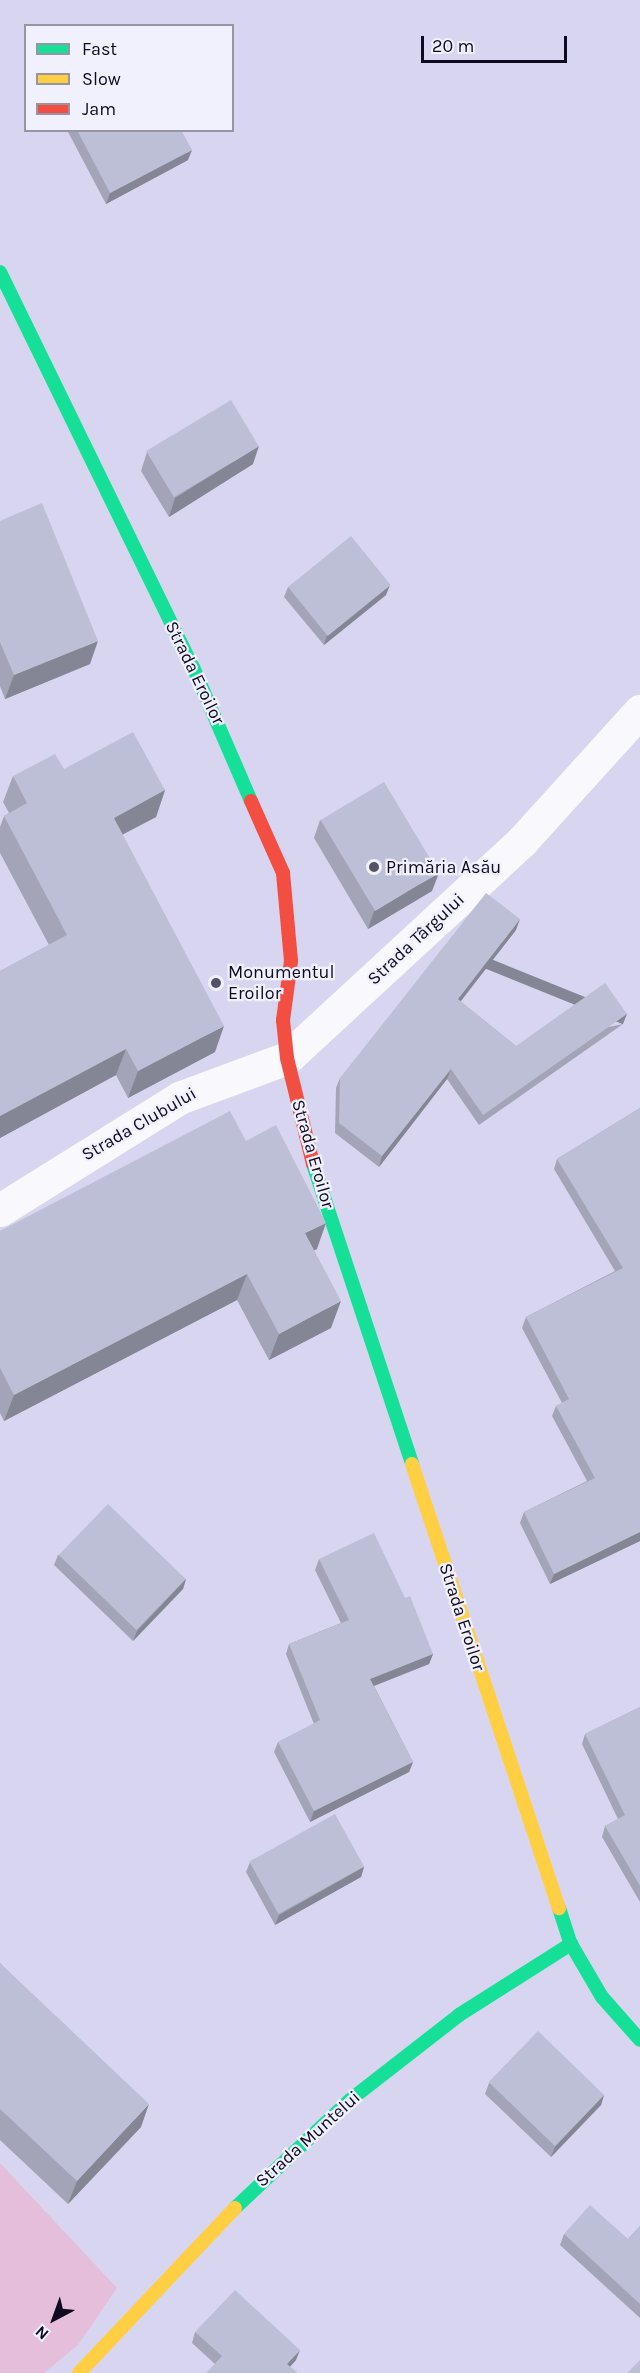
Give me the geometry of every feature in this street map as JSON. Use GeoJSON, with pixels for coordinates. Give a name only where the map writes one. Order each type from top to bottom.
{"type":"FeatureCollection","features":[{"type":"Feature","properties":{"kind":"main road","name":"Strada Eroilor"},"geometry":{"type":"LineString","coordinates":[[2,282],[202,687],[283,873],[291,961],[283,1020],[287,1058],[310,1155],[571,1944],[602,1997],[640,2040]]}},
{"type":"Feature","properties":{"kind":"main road","name":"Strada Muntelui"},"geometry":{"type":"LineString","coordinates":[[79,2373],[258,2183],[350,2100],[459,2015],[571,1944]]}},
{"type":"Feature","properties":{"kind":"street","name":"Strada Târgului"},"geometry":{"type":"LineString","coordinates":[[287,1058],[522,841],[640,711]]}},
{"type":"Feature","properties":{"kind":"street","name":"Strada Clubului"},"geometry":{"type":"LineString","coordinates":[[0,1210],[179,1098],[287,1058]]}},
{"type":"Feature","properties":{"kind":"shaded area"},"geometry":{"type":"Polygon","coordinates":[[[0,2163],[117,2288],[78,2345],[44,2373],[0,2373],[0,2163]]]}},
{"type":"Feature","properties":{"kind":"building"},"geometry":{"type":"Polygon","coordinates":[[[78,132],[182,132],[192,150],[110,193],[78,132]]]}},
{"type":"Feature","properties":{"kind":"building"},"geometry":{"type":"Polygon","coordinates":[[[231,400],[259,446],[174,497],[146,451],[231,400]]]}},
{"type":"Feature","properties":{"kind":"building"},"geometry":{"type":"Polygon","coordinates":[[[42,503],[98,641],[14,675],[0,642],[0,521],[42,503]]]}},
{"type":"Feature","properties":{"kind":"building"},"geometry":{"type":"Polygon","coordinates":[[[351,536],[391,585],[328,636],[288,587],[351,536]]]}},
{"type":"Feature","properties":{"kind":"building"},"geometry":{"type":"Polygon","coordinates":[[[133,732],[165,790],[114,818],[224,1026],[138,1071],[126,1049],[0,1116],[0,971],[67,935],[4,816],[27,803],[13,776],[55,754],[64,769],[133,732]]]}},
{"type":"Feature","properties":{"kind":"building"},"geometry":{"type":"Polygon","coordinates":[[[384,782],[439,873],[375,911],[321,820],[384,782]]]}},
{"type":"Feature","properties":{"kind":"building"},"geometry":{"type":"Polygon","coordinates":[[[486,893],[520,919],[458,999],[516,1046],[605,983],[627,1014],[483,1115],[451,1069],[382,1156],[339,1123],[340,1078],[486,893]]]}},
{"type":"Feature","properties":{"kind":"building"},"geometry":{"type":"Polygon","coordinates":[[[640,1108],[640,1532],[554,1574],[524,1512],[595,1478],[556,1406],[569,1399],[526,1317],[623,1268],[557,1159],[640,1108]]]}},
{"type":"Feature","properties":{"kind":"building"},"geometry":{"type":"Polygon","coordinates":[[[230,1111],[246,1141],[276,1125],[326,1223],[305,1233],[341,1301],[279,1334],[247,1274],[14,1395],[0,1368],[0,1231],[230,1111]]]}},
{"type":"Feature","properties":{"kind":"building"},"geometry":{"type":"Polygon","coordinates":[[[108,1504],[186,1579],[136,1630],[59,1555],[108,1504]]]}},
{"type":"Feature","properties":{"kind":"building"},"geometry":{"type":"Polygon","coordinates":[[[374,1533],[405,1598],[410,1596],[433,1654],[370,1679],[413,1762],[314,1811],[278,1742],[320,1720],[289,1644],[349,1620],[319,1559],[374,1533]]]}},
{"type":"Feature","properties":{"kind":"building"},"geometry":{"type":"Polygon","coordinates":[[[640,1707],[640,1886],[605,1826],[625,1815],[585,1734],[640,1707]]]}},
{"type":"Feature","properties":{"kind":"building"},"geometry":{"type":"Polygon","coordinates":[[[335,1814],[364,1866],[278,1914],[249,1862],[335,1814]]]}},
{"type":"Feature","properties":{"kind":"building"},"geometry":{"type":"Polygon","coordinates":[[[0,1963],[149,2104],[77,2181],[0,2109],[0,1963]]]}},
{"type":"Feature","properties":{"kind":"building"},"geometry":{"type":"Polygon","coordinates":[[[538,2031],[604,2095],[555,2146],[489,2082],[538,2031]]]}},
{"type":"Feature","properties":{"kind":"building"},"geometry":{"type":"Polygon","coordinates":[[[590,2205],[628,2239],[640,2226],[640,2304],[564,2234],[590,2205]]]}},
{"type":"Feature","properties":{"kind":"building"},"geometry":{"type":"Polygon","coordinates":[[[235,2290],[300,2350],[287,2364],[298,2373],[206,2373],[222,2356],[195,2332],[235,2290]]]}},
{"type":"Feature","properties":{"kind":"building"},"geometry":{"type":"Polygon","coordinates":[[[640,2360],[640,2373],[627,2373],[640,2360]]]}},
{"type":"Feature","properties":{"kind":"traffic: fast"},"geometry":{"type":"LineString","coordinates":[[0,272],[193,667],[251,801]]}},
{"type":"Feature","properties":{"kind":"traffic: fast"},"geometry":{"type":"LineString","coordinates":[[313,1164],[412,1464]]}},
{"type":"Feature","properties":{"kind":"traffic: fast"},"geometry":{"type":"LineString","coordinates":[[559,1908],[571,1944],[602,1997],[640,2040]]}},
{"type":"Feature","properties":{"kind":"traffic: fast"},"geometry":{"type":"LineString","coordinates":[[235,2208],[350,2100],[459,2015],[571,1944]]}},
{"type":"Feature","properties":{"kind":"traffic: slow"},"geometry":{"type":"LineString","coordinates":[[412,1464],[559,1908]]}},
{"type":"Feature","properties":{"kind":"traffic: slow"},"geometry":{"type":"LineString","coordinates":[[79,2373],[235,2208]]}},
{"type":"Feature","properties":{"kind":"traffic: jam"},"geometry":{"type":"LineString","coordinates":[[251,801],[283,873],[291,961],[283,1020],[287,1058],[313,1164]]}},
{"type":"Feature","properties":{"kind":"place","name":"Primăria Asău"},"geometry":{"type":"Point","coordinates":[374,867]}},
{"type":"Feature","properties":{"kind":"place","name":"Monumentul Eroilor"},"geometry":{"type":"Point","coordinates":[216,983]}}]}
